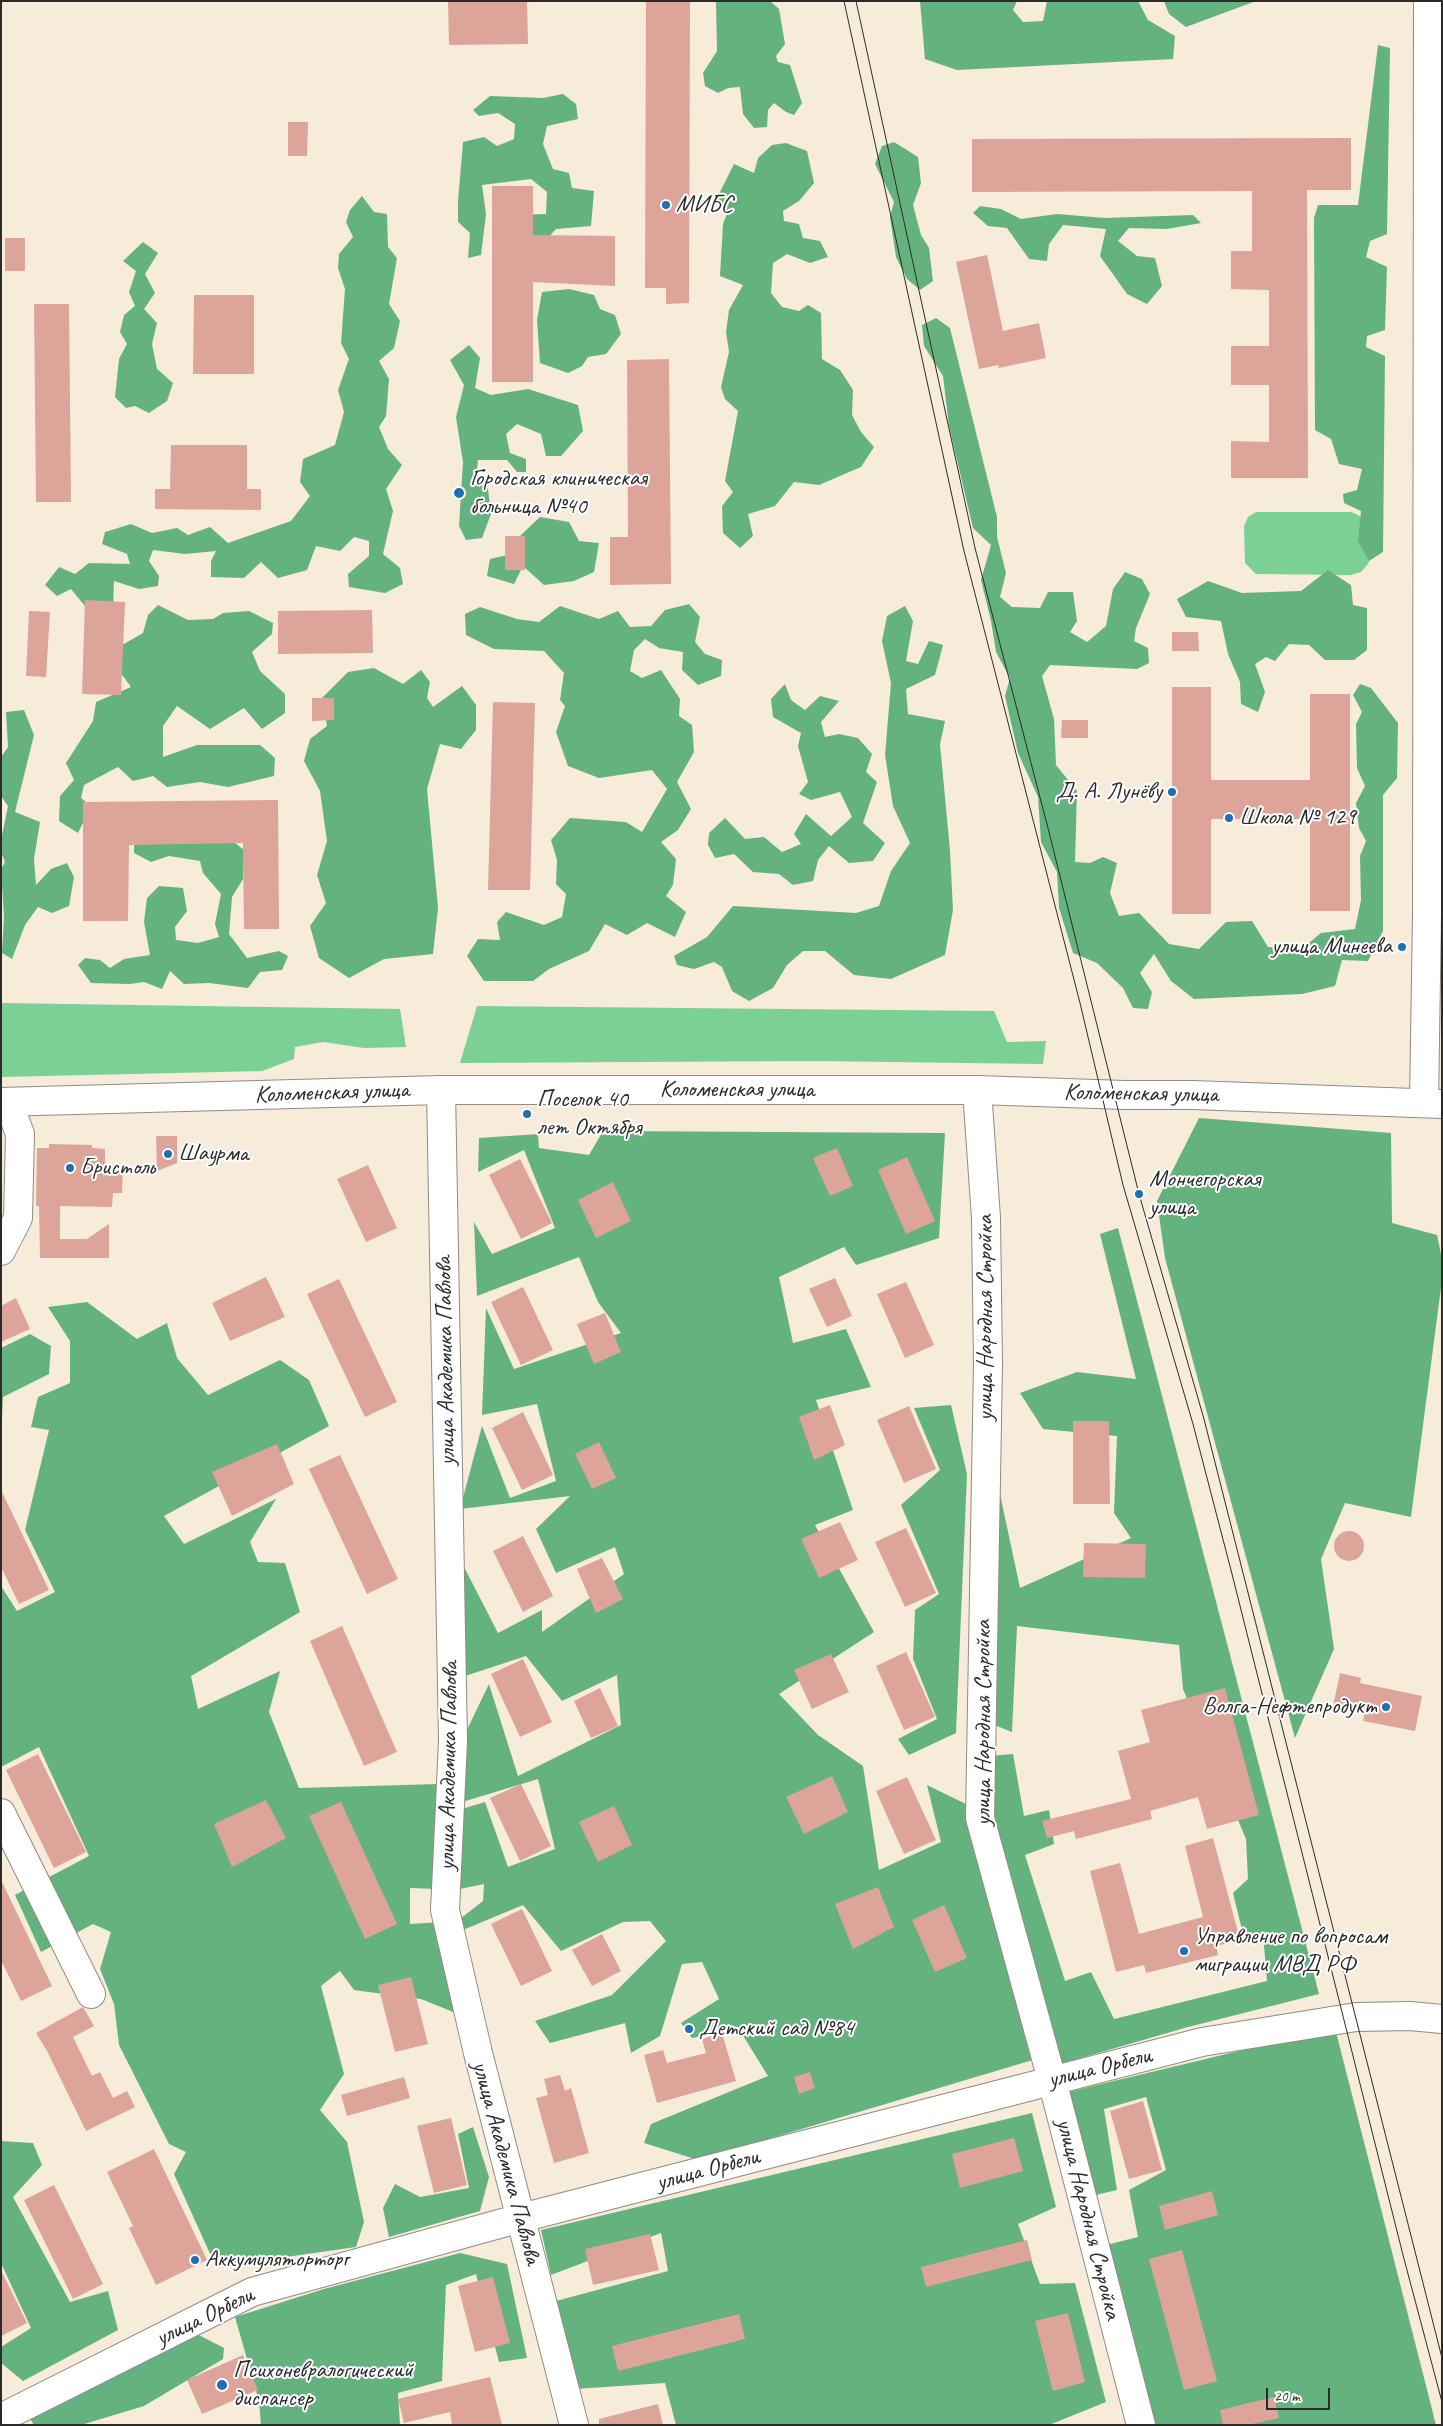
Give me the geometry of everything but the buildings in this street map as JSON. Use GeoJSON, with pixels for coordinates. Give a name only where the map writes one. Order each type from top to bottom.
{"type":"FeatureCollection","features":[{"type":"Feature","properties":{"kind":"street"},"geometry":{"type":"LineString","coordinates":[[1428,1],[1425,986],[1433,1103]]}},
{"type":"Feature","properties":{"kind":"street"},"geometry":{"type":"LineString","coordinates":[[1425,986],[1441,1016]]}},
{"type":"Feature","properties":{"kind":"street","name":"Коломенская улица"},"geometry":{"type":"LineString","coordinates":[[4,1102],[441,1090],[977,1090],[1125,1096],[1192,1095],[1433,1103]]}},
{"type":"Feature","properties":{"kind":"street","name":"улица Академика Павлова"},"geometry":{"type":"LineString","coordinates":[[441,1090],[453,1741],[445,1910],[478,2053],[574,2425]]}},
{"type":"Feature","properties":{"kind":"street","name":"улица Народная Стройка"},"geometry":{"type":"LineString","coordinates":[[977,1090],[986,1218],[988,1365],[980,1818],[1052,2080],[1141,2425]]}},
{"type":"Feature","properties":{"kind":"street"},"geometry":{"type":"LineString","coordinates":[[1,1251],[18,1218],[20,1134],[4,1102]]}},
{"type":"Feature","properties":{"kind":"street"},"geometry":{"type":"LineString","coordinates":[[1,1813],[91,1994]]}},
{"type":"Feature","properties":{"kind":"street","name":"улица Орбели"},"geometry":{"type":"LineString","coordinates":[[8,2413],[252,2292],[521,2218],[1202,2042],[1344,2018],[1410,2016],[1442,2019]]}},
{"type":"Feature","properties":{"kind":"green space"},"geometry":{"type":"Polygon","coordinates":[[[716,1],[770,1],[779,9],[785,44],[776,56],[778,62],[790,65],[802,103],[794,115],[786,112],[774,103],[768,110],[767,127],[754,128],[743,114],[740,87],[728,88],[718,93],[705,86],[703,73],[717,51],[716,1]]]}},
{"type":"Feature","properties":{"kind":"green space"},"geometry":{"type":"Polygon","coordinates":[[[920,1],[1017,1],[1013,10],[1023,22],[1043,21],[1047,1],[1138,1],[1148,20],[1175,36],[1173,59],[957,70],[925,59],[920,1]]]}},
{"type":"Feature","properties":{"kind":"green space"},"geometry":{"type":"Polygon","coordinates":[[[1164,1],[1256,1],[1186,27],[1169,14],[1164,1]]]}},
{"type":"Feature","properties":{"kind":"green space"},"geometry":{"type":"Polygon","coordinates":[[[1378,45],[1390,48],[1387,234],[1370,241],[1366,257],[1387,267],[1385,330],[1367,336],[1366,347],[1385,356],[1383,552],[1369,561],[1358,541],[1361,511],[1344,503],[1343,494],[1357,490],[1362,469],[1339,464],[1331,439],[1315,430],[1314,218],[1318,205],[1358,205],[1378,45]]]}},
{"type":"Feature","properties":{"kind":"green space"},"geometry":{"type":"Polygon","coordinates":[[[563,94],[576,104],[578,119],[547,126],[543,144],[553,169],[569,173],[572,188],[594,191],[591,226],[556,229],[538,249],[519,215],[546,214],[547,192],[531,179],[482,185],[486,214],[481,255],[468,258],[470,233],[458,222],[463,142],[484,137],[497,146],[514,139],[515,124],[498,113],[479,116],[473,110],[490,96],[543,98],[563,94]]]}},
{"type":"Feature","properties":{"kind":"green space"},"geometry":{"type":"Polygon","coordinates":[[[894,142],[918,157],[921,183],[913,205],[921,235],[929,248],[933,281],[920,290],[907,279],[896,257],[890,217],[894,202],[875,164],[882,146],[894,142]]]}},
{"type":"Feature","properties":{"kind":"green space"},"geometry":{"type":"Polygon","coordinates":[[[786,143],[807,151],[814,183],[799,201],[783,211],[784,221],[799,224],[803,238],[820,241],[828,257],[810,263],[787,254],[773,263],[771,293],[782,307],[799,311],[808,305],[821,313],[822,359],[840,370],[853,390],[852,415],[861,432],[874,447],[861,467],[819,485],[794,482],[775,506],[748,514],[753,536],[740,548],[723,533],[722,506],[733,492],[725,481],[738,411],[725,399],[721,387],[729,352],[726,332],[729,310],[743,285],[720,276],[723,224],[728,211],[717,198],[734,164],[754,173],[758,158],[772,145],[786,143]]]}},
{"type":"Feature","properties":{"kind":"green space"},"geometry":{"type":"Polygon","coordinates":[[[362,196],[374,212],[387,214],[388,247],[397,258],[389,304],[400,321],[394,348],[379,361],[389,379],[386,416],[379,427],[388,449],[402,465],[386,489],[393,511],[383,554],[400,568],[403,584],[385,593],[349,587],[348,574],[369,556],[369,541],[354,537],[340,551],[316,546],[307,570],[278,578],[261,562],[244,578],[211,577],[211,561],[216,551],[185,554],[153,550],[149,561],[159,576],[158,586],[139,589],[114,581],[113,610],[94,617],[71,589],[57,596],[45,585],[59,567],[75,574],[89,563],[130,564],[127,554],[102,544],[105,532],[131,524],[152,533],[177,528],[188,535],[210,527],[228,543],[291,521],[310,496],[300,482],[303,459],[335,445],[344,412],[338,390],[349,359],[341,343],[345,289],[338,268],[339,254],[353,237],[346,222],[350,210],[362,196]]]}},
{"type":"Feature","properties":{"kind":"green space"},"geometry":{"type":"Polygon","coordinates":[[[980,206],[1001,209],[1021,219],[1057,214],[1105,218],[1193,215],[1201,223],[1167,229],[1129,228],[1118,241],[1137,256],[1155,258],[1162,286],[1147,304],[1127,294],[1100,256],[1106,229],[1063,225],[1049,244],[1047,261],[1029,259],[1007,228],[988,226],[973,213],[980,206]]]}},
{"type":"Feature","properties":{"kind":"green space"},"geometry":{"type":"Polygon","coordinates":[[[143,242],[158,253],[145,274],[155,293],[144,309],[157,323],[152,344],[157,369],[173,383],[167,401],[149,413],[135,406],[126,408],[115,397],[119,359],[127,344],[120,332],[124,315],[135,306],[129,292],[136,271],[123,261],[143,242]]]}},
{"type":"Feature","properties":{"kind":"green space"},"geometry":{"type":"Polygon","coordinates":[[[569,289],[594,295],[600,309],[615,315],[621,334],[606,354],[588,357],[582,366],[568,373],[540,363],[537,320],[542,292],[569,289]]]}},
{"type":"Feature","properties":{"kind":"green space"},"geometry":{"type":"Polygon","coordinates":[[[936,318],[950,328],[997,517],[997,537],[1006,573],[1000,597],[1012,607],[1040,608],[1048,592],[1073,592],[1077,621],[1070,632],[1087,642],[1106,626],[1113,589],[1125,572],[1142,579],[1150,594],[1136,628],[1134,641],[1148,648],[1149,663],[1137,669],[1050,665],[1042,676],[1054,719],[1056,765],[1077,791],[1075,862],[1090,863],[1103,857],[1117,863],[1110,893],[1119,916],[1139,913],[1169,944],[1199,949],[1226,922],[1252,921],[1268,947],[1303,948],[1321,933],[1355,929],[1361,900],[1360,856],[1366,841],[1359,828],[1356,803],[1365,786],[1357,768],[1356,724],[1362,712],[1353,695],[1360,684],[1371,688],[1398,723],[1397,778],[1383,795],[1383,931],[1368,961],[1342,960],[1335,986],[1302,994],[1194,999],[1171,981],[1154,954],[1140,973],[1152,992],[1148,1009],[1133,1008],[1123,988],[1097,963],[1073,953],[1059,908],[1057,872],[1041,842],[1038,797],[1018,753],[1005,696],[1010,678],[996,652],[981,580],[991,545],[973,528],[949,426],[943,376],[924,346],[922,325],[936,318]]]}},
{"type":"Feature","properties":{"kind":"green space"},"geometry":{"type":"Polygon","coordinates":[[[469,345],[480,358],[475,388],[491,395],[528,389],[578,405],[583,431],[561,456],[546,456],[541,434],[517,424],[506,434],[510,453],[526,459],[526,472],[517,472],[507,460],[478,460],[476,478],[488,489],[491,514],[482,538],[466,540],[459,526],[463,462],[456,417],[464,385],[450,360],[469,345]]]}},
{"type":"Feature","properties":{"kind":"green space"},"geometry":{"type":"Polygon","coordinates":[[[1256,512],[1351,512],[1358,515],[1364,519],[1370,559],[1368,564],[1361,572],[1351,575],[1256,574],[1245,563],[1244,526],[1248,517],[1256,512]]]}},
{"type":"Feature","properties":{"kind":"green space"},"geometry":{"type":"Polygon","coordinates":[[[540,517],[569,522],[579,541],[599,543],[594,572],[574,581],[544,585],[523,566],[514,584],[487,576],[490,559],[512,554],[520,536],[540,517]]]}},
{"type":"Feature","properties":{"kind":"green space"},"geometry":{"type":"Polygon","coordinates":[[[1328,570],[1351,585],[1353,605],[1367,608],[1367,650],[1354,660],[1325,660],[1309,645],[1289,644],[1275,661],[1266,657],[1255,664],[1265,692],[1258,712],[1241,704],[1240,682],[1228,654],[1221,621],[1186,617],[1177,599],[1208,581],[1242,593],[1301,591],[1328,570]]]}},
{"type":"Feature","properties":{"kind":"green space"},"geometry":{"type":"Polygon","coordinates":[[[689,604],[700,617],[695,642],[705,654],[722,660],[721,676],[698,685],[682,670],[683,652],[659,648],[645,639],[634,650],[630,671],[642,678],[661,670],[680,699],[679,716],[692,725],[694,752],[677,782],[691,809],[678,830],[661,842],[676,859],[673,885],[666,896],[686,912],[675,937],[647,923],[627,935],[605,924],[589,951],[549,969],[533,981],[484,981],[467,956],[478,939],[500,940],[497,922],[506,912],[544,925],[562,917],[566,894],[556,884],[557,860],[551,840],[570,818],[626,822],[642,832],[667,789],[652,770],[599,778],[568,766],[556,732],[565,706],[560,700],[564,673],[544,651],[494,649],[466,635],[465,614],[480,607],[517,619],[539,622],[560,606],[599,619],[618,611],[630,627],[651,626],[665,610],[689,604]]]}},
{"type":"Feature","properties":{"kind":"green space"},"geometry":{"type":"Polygon","coordinates":[[[158,605],[188,620],[213,619],[223,613],[249,611],[273,623],[272,634],[252,652],[260,671],[285,694],[285,713],[262,729],[244,708],[210,729],[177,706],[163,726],[163,757],[197,745],[260,745],[275,758],[274,776],[228,787],[200,782],[167,787],[153,776],[133,781],[118,767],[84,785],[81,798],[91,806],[78,833],[59,821],[60,796],[74,780],[66,763],[93,721],[96,702],[131,687],[117,668],[117,648],[143,633],[148,615],[158,605]]]}},
{"type":"Feature","properties":{"kind":"green space"},"geometry":{"type":"Polygon","coordinates":[[[905,606],[913,621],[906,661],[918,664],[929,641],[943,645],[935,675],[906,689],[908,714],[945,721],[940,744],[950,851],[953,910],[945,955],[891,979],[854,975],[825,951],[803,951],[787,965],[773,988],[749,1001],[732,991],[722,967],[714,962],[694,969],[677,965],[674,956],[707,937],[733,906],[856,913],[879,906],[891,871],[910,843],[893,806],[885,755],[891,683],[882,641],[887,616],[905,606]]]}},
{"type":"Feature","properties":{"kind":"green space"},"geometry":{"type":"Polygon","coordinates":[[[374,668],[403,684],[421,670],[430,682],[427,698],[433,707],[462,686],[476,705],[476,730],[461,749],[440,744],[427,789],[438,908],[433,954],[384,959],[349,978],[319,958],[310,926],[326,903],[317,875],[327,841],[320,791],[304,761],[310,739],[327,726],[322,698],[348,672],[374,668]]]}},
{"type":"Feature","properties":{"kind":"green space"},"geometry":{"type":"Polygon","coordinates":[[[785,684],[791,700],[805,710],[820,696],[839,701],[821,722],[825,737],[839,734],[858,738],[872,754],[866,772],[877,782],[863,823],[885,843],[873,861],[849,863],[829,846],[818,860],[813,881],[793,885],[779,874],[753,872],[734,854],[715,858],[708,845],[709,833],[725,818],[745,839],[764,837],[782,852],[801,844],[794,834],[806,814],[831,836],[852,817],[840,792],[811,800],[799,794],[808,782],[798,746],[801,733],[773,717],[771,699],[785,684]]]}},
{"type":"Feature","properties":{"kind":"green space"},"geometry":{"type":"Polygon","coordinates":[[[24,710],[34,735],[15,812],[40,822],[34,859],[36,885],[51,869],[67,863],[74,877],[69,906],[52,913],[38,907],[25,925],[12,959],[2,953],[4,917],[1,869],[5,862],[1,852],[1,840],[8,806],[1,796],[1,757],[8,747],[6,712],[24,710]]]}},
{"type":"Feature","properties":{"kind":"green space"},"geometry":{"type":"Polygon","coordinates":[[[225,835],[244,850],[243,879],[232,897],[229,934],[247,958],[279,951],[288,956],[282,970],[260,972],[248,988],[209,983],[184,984],[170,971],[162,989],[144,982],[130,984],[91,983],[78,965],[85,958],[100,960],[110,968],[124,959],[150,955],[144,922],[147,898],[159,886],[183,888],[187,911],[175,927],[176,940],[198,943],[219,937],[215,924],[221,894],[203,873],[200,861],[169,856],[151,862],[134,853],[134,840],[225,835]]]}},
{"type":"Feature","properties":{"kind":"green space"},"geometry":{"type":"Polygon","coordinates":[[[1,1003],[400,1009],[406,1047],[364,1048],[323,1042],[295,1047],[294,1059],[262,1071],[1,1077],[1,1003]]]}},
{"type":"Feature","properties":{"kind":"green space"},"geometry":{"type":"Polygon","coordinates":[[[477,1006],[994,1011],[1007,1042],[1046,1041],[1043,1064],[815,1061],[460,1063],[477,1006]]]}},
{"type":"Feature","properties":{"kind":"green space"},"geometry":{"type":"Polygon","coordinates":[[[1199,1118],[1391,1133],[1392,1223],[1437,1235],[1442,1259],[1442,1280],[1411,1517],[1345,1503],[1321,1559],[1334,1649],[1295,1738],[1165,1258],[1157,1201],[1199,1118]]]}},
{"type":"Feature","properties":{"kind":"green space"},"geometry":{"type":"Polygon","coordinates":[[[603,1131],[945,1133],[939,1238],[856,1265],[844,1247],[779,1277],[793,1343],[846,1329],[871,1387],[816,1400],[853,1510],[815,1525],[874,1632],[779,1694],[818,1735],[863,1766],[879,1870],[941,1842],[927,1785],[970,1806],[1036,2059],[698,2160],[644,2143],[651,2124],[768,2076],[739,2029],[692,2038],[681,2023],[719,1999],[702,1962],[682,1964],[660,2036],[631,2053],[625,2023],[550,2043],[535,2021],[612,1995],[666,1941],[650,1921],[623,1922],[561,1951],[523,1905],[458,1932],[456,1922],[483,1901],[484,1884],[450,1891],[455,1811],[485,1802],[508,1867],[555,1849],[538,1779],[459,1803],[462,1740],[489,1684],[518,1776],[621,1725],[617,1675],[562,1701],[526,1656],[462,1677],[462,1563],[498,1633],[542,1610],[542,1632],[624,1574],[615,1547],[556,1573],[536,1529],[570,1496],[460,1509],[482,1426],[510,1498],[556,1481],[537,1404],[482,1415],[486,1308],[514,1369],[621,1333],[598,1302],[579,1257],[477,1296],[474,1222],[492,1254],[555,1228],[524,1150],[478,1172],[479,1138],[538,1134],[539,1148],[589,1155],[603,1131]]]}},
{"type":"Feature","properties":{"kind":"green space"},"geometry":{"type":"Polygon","coordinates":[[[1118,1228],[1319,1994],[1188,2027],[1053,2066],[985,1817],[989,1756],[1013,1754],[1024,1816],[1049,1810],[1054,1844],[1025,1855],[1065,1981],[1091,1972],[1114,2019],[1267,1981],[1263,1934],[1243,1934],[1233,1893],[1248,1879],[1246,1839],[1183,1689],[1179,1645],[1017,1626],[1012,1732],[987,1722],[997,1480],[1020,1588],[1131,1538],[1114,1513],[1117,1436],[1043,1429],[1020,1393],[1077,1372],[1136,1379],[1100,1234],[1118,1228]]]}},
{"type":"Feature","properties":{"kind":"green space"},"geometry":{"type":"Polygon","coordinates":[[[87,1302],[137,1339],[167,1323],[177,1358],[208,1395],[280,1360],[309,1380],[329,1426],[164,1516],[184,1544],[276,1499],[250,1542],[258,1562],[285,1563],[300,1612],[191,1676],[198,1709],[280,1671],[269,1712],[299,1788],[439,1784],[437,1889],[410,1888],[410,1924],[443,1922],[463,2016],[421,1999],[354,1990],[340,1971],[321,1986],[344,2074],[320,2110],[347,2142],[364,2222],[356,2247],[216,2267],[174,2174],[186,2152],[169,2144],[119,2045],[114,2004],[100,1969],[111,1932],[93,1924],[41,1952],[15,1895],[89,1856],[39,1747],[1,1767],[1,1586],[17,1611],[55,1592],[25,1530],[49,1430],[31,1427],[38,1397],[70,1383],[70,1341],[48,1307],[87,1302]]]}},
{"type":"Feature","properties":{"kind":"green space"},"geometry":{"type":"Polygon","coordinates":[[[30,1334],[51,1346],[49,1374],[3,1397],[1,1439],[1,1348],[30,1334]]]}},
{"type":"Feature","properties":{"kind":"green space"},"geometry":{"type":"Polygon","coordinates":[[[951,1405],[967,1474],[956,1733],[909,1755],[898,1739],[937,1719],[913,1659],[915,1610],[939,1594],[901,1505],[940,1470],[914,1408],[951,1405]]]}},
{"type":"Feature","properties":{"kind":"green space"},"geometry":{"type":"Polygon","coordinates":[[[1335,2028],[1436,2425],[1149,2425],[1102,2246],[1138,2237],[1129,2190],[1166,2170],[1146,2097],[1104,2109],[1117,2190],[1087,2197],[1068,2092],[1335,2028]]]}},
{"type":"Feature","properties":{"kind":"green space"},"geometry":{"type":"Polygon","coordinates":[[[1032,2113],[1056,2207],[1018,2224],[1040,2284],[1075,2283],[1106,2402],[1049,2425],[676,2425],[665,2383],[575,2389],[556,2301],[668,2271],[661,2233],[551,2275],[541,2230],[1032,2113]]]}},
{"type":"Feature","properties":{"kind":"green space"},"geometry":{"type":"Polygon","coordinates":[[[473,2127],[489,2177],[480,2211],[389,2237],[383,2208],[395,2184],[420,2197],[469,2188],[458,2134],[473,2127]]]}},
{"type":"Feature","properties":{"kind":"green space"},"geometry":{"type":"Polygon","coordinates":[[[1,2141],[33,2143],[42,2165],[13,2197],[70,2302],[108,2291],[118,2330],[23,2381],[1,2363],[1,2347],[31,2328],[1,2263],[1,2141]]]}},
{"type":"Feature","properties":{"kind":"green space"},"geometry":{"type":"Polygon","coordinates":[[[460,2253],[507,2264],[527,2358],[499,2362],[476,2274],[446,2285],[442,2381],[398,2393],[400,2425],[261,2425],[259,2401],[235,2317],[324,2289],[460,2253]]]}},
{"type":"Feature","properties":{"kind":"green space"},"geometry":{"type":"Polygon","coordinates":[[[193,2332],[224,2348],[223,2359],[144,2406],[81,2425],[34,2425],[29,2417],[193,2332]]]}},
{"type":"Feature","properties":{"kind":"tram line"},"geometry":{"type":"LineString","coordinates":[[844,1],[964,551],[1080,1003],[1123,1185],[1193,1424],[1403,2255],[1442,2402]]}},
{"type":"Feature","properties":{"kind":"tram line"},"geometry":{"type":"LineString","coordinates":[[856,1],[975,548],[1049,832],[1139,1194],[1204,1419],[1442,2358]]}},
{"type":"Feature","properties":{"kind":"place","name":"МИБС"},"geometry":{"type":"Point","coordinates":[666,205]}},
{"type":"Feature","properties":{"kind":"place","name":"Городская клиническая больница №40"},"geometry":{"type":"Point","coordinates":[459,493]}},
{"type":"Feature","properties":{"kind":"place","name":"Д. А. Лунёву"},"geometry":{"type":"Point","coordinates":[1172,792]}},
{"type":"Feature","properties":{"kind":"place","name":"Школа № 129"},"geometry":{"type":"Point","coordinates":[1229,818]}},
{"type":"Feature","properties":{"kind":"place","name":"улица Минеева"},"geometry":{"type":"Point","coordinates":[1402,947]}},
{"type":"Feature","properties":{"kind":"place","name":"Поселок 40 лет Октября"},"geometry":{"type":"Point","coordinates":[527,1114]}},
{"type":"Feature","properties":{"kind":"place","name":"Шаурма"},"geometry":{"type":"Point","coordinates":[168,1154]}},
{"type":"Feature","properties":{"kind":"place","name":"Бристоль"},"geometry":{"type":"Point","coordinates":[70,1168]}},
{"type":"Feature","properties":{"kind":"place","name":"Мончегорская улица"},"geometry":{"type":"Point","coordinates":[1139,1194]}},
{"type":"Feature","properties":{"kind":"place","name":"Волга-Нефтепродукт"},"geometry":{"type":"Point","coordinates":[1386,1707]}},
{"type":"Feature","properties":{"kind":"place","name":"Управление по вопросам миграции МВД РФ"},"geometry":{"type":"Point","coordinates":[1184,1951]}},
{"type":"Feature","properties":{"kind":"place","name":"Детский сад №84"},"geometry":{"type":"Point","coordinates":[689,2029]}},
{"type":"Feature","properties":{"kind":"place","name":"Аккумуляторторг"},"geometry":{"type":"Point","coordinates":[195,2260]}},
{"type":"Feature","properties":{"kind":"place","name":"Психоневралогический диспансер"},"geometry":{"type":"Point","coordinates":[222,2385]}}]}
